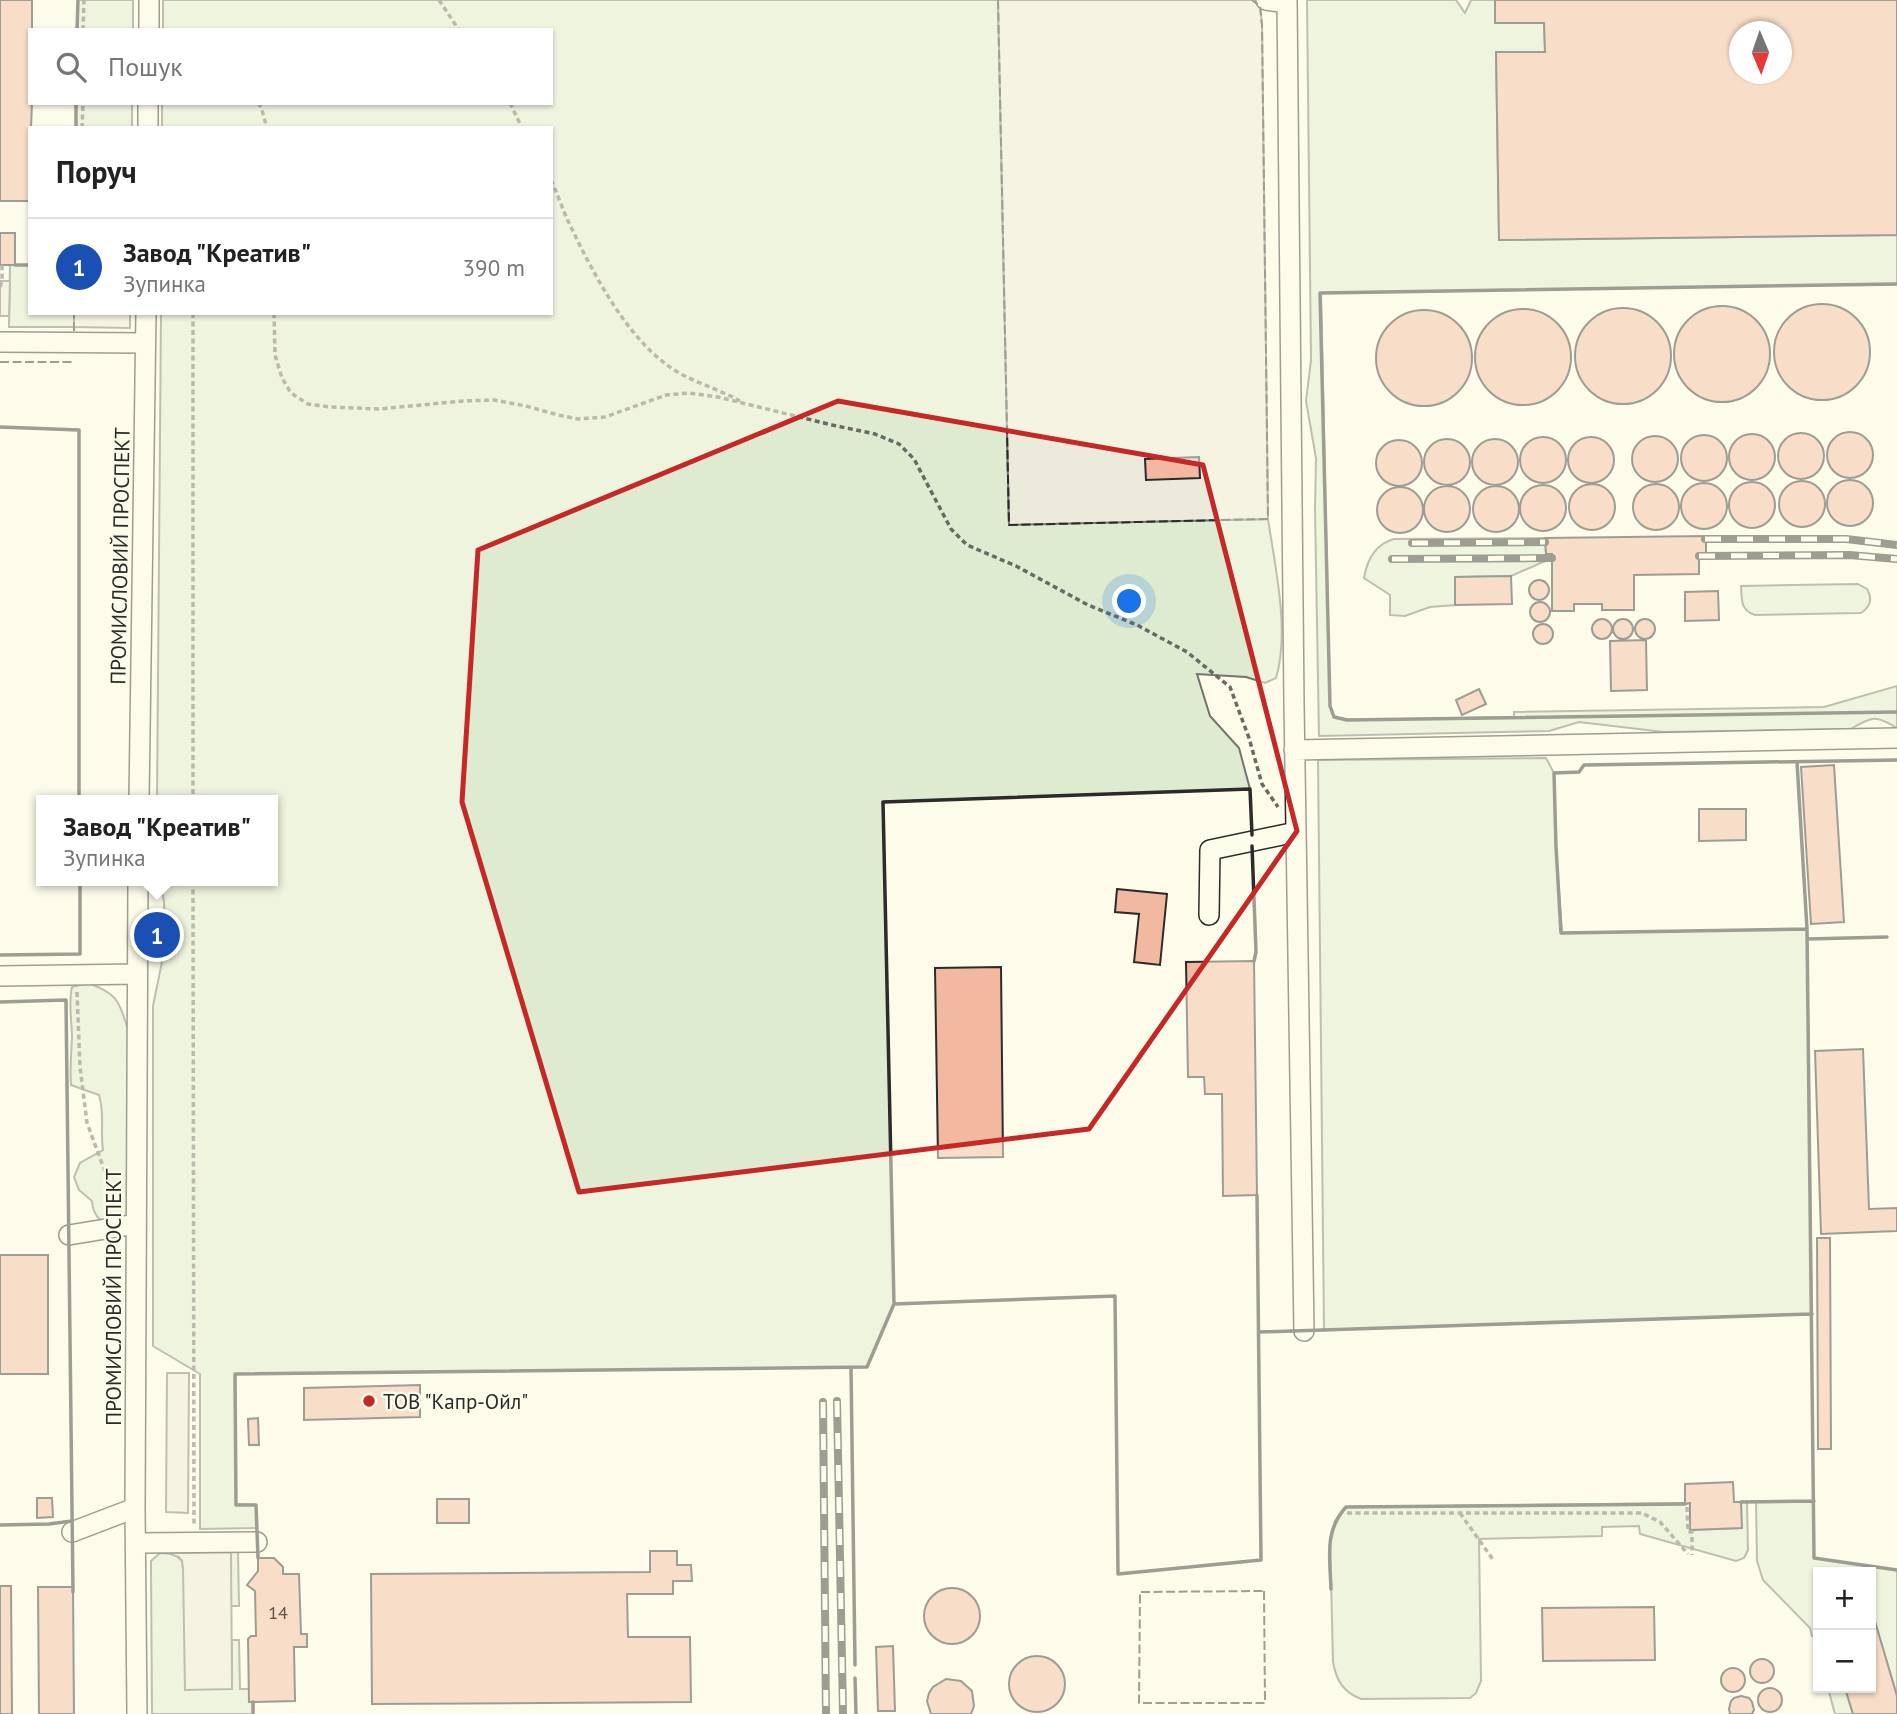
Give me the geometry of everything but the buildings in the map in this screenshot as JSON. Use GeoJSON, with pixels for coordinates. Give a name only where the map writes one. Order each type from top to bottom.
{"type":"FeatureCollection","features":[{"type":"Feature","properties":{"kind":"street"},"geometry":{"type":"LineString","coordinates":[[149,0],[149,28]]}},
{"type":"Feature","properties":{"kind":"street"},"geometry":{"type":"LineString","coordinates":[[1266,0],[1287,1],[1294,750],[1304,1331]]}},
{"type":"Feature","properties":{"kind":"street"},"geometry":{"type":"LineString","coordinates":[[148,105],[148,126]]}},
{"type":"Feature","properties":{"kind":"street","name":"ПРОМИСЛОВИЙ ПРОСПЕКТ"},"geometry":{"type":"LineString","coordinates":[[139,795],[146,315]]}},
{"type":"Feature","properties":{"kind":"street"},"geometry":{"type":"LineString","coordinates":[[0,342],[145,342]]}},
{"type":"Feature","properties":{"kind":"street"},"geometry":{"type":"LineString","coordinates":[[1294,750],[1897,738]]}},
{"type":"Feature","properties":{"kind":"street"},"geometry":{"type":"LineString","coordinates":[[1209,915],[1210,850],[1296,832]]}},
{"type":"Feature","properties":{"kind":"street","name":"ПРОМИСЛОВИЙ ПРОСПЕКТ"},"geometry":{"type":"LineString","coordinates":[[137,1714],[135,1508],[138,886]]}},
{"type":"Feature","properties":{"kind":"street"},"geometry":{"type":"LineString","coordinates":[[0,976],[137,974]]}},
{"type":"Feature","properties":{"kind":"street"},"geometry":{"type":"LineString","coordinates":[[69,1235],[136,1224]]}},
{"type":"Feature","properties":{"kind":"street"},"geometry":{"type":"LineString","coordinates":[[72,1532],[135,1508]]}},
{"type":"Feature","properties":{"kind":"street"},"geometry":{"type":"LineString","coordinates":[[136,1543],[257,1542]]}},
{"type":"Feature","properties":{"kind":"path"},"geometry":{"type":"LineString","coordinates":[[83,28],[84,0]]}},
{"type":"Feature","properties":{"kind":"path"},"geometry":{"type":"LineString","coordinates":[[439,0],[458,28]]}},
{"type":"Feature","properties":{"kind":"path"},"geometry":{"type":"LineString","coordinates":[[82,126],[83,105]]}},
{"type":"Feature","properties":{"kind":"path"},"geometry":{"type":"LineString","coordinates":[[260,105],[266,126]]}},
{"type":"Feature","properties":{"kind":"path"},"geometry":{"type":"LineString","coordinates":[[511,105],[522,126]]}},
{"type":"Feature","properties":{"kind":"path"},"geometry":{"type":"LineString","coordinates":[[553,185],[569,224],[605,292],[646,347],[669,367],[744,404]]}},
{"type":"Feature","properties":{"kind":"path"},"geometry":{"type":"LineString","coordinates":[[0,287],[2,265]]}},
{"type":"Feature","properties":{"kind":"path"},"geometry":{"type":"LineString","coordinates":[[193,315],[193,795]]}},
{"type":"Feature","properties":{"kind":"path"},"geometry":{"type":"LineString","coordinates":[[274,315],[275,355],[282,378],[291,393],[307,404],[379,409],[494,400],[578,419],[605,417],[666,396],[690,393],[875,434],[899,444],[914,459],[951,529],[967,545],[1016,566],[1087,604],[1137,625],[1186,652],[1230,687],[1262,784],[1296,832]]}},
{"type":"Feature","properties":{"kind":"path"},"geometry":{"type":"LineString","coordinates":[[193,886],[194,1543]]}},
{"type":"Feature","properties":{"kind":"path"},"geometry":{"type":"LineString","coordinates":[[76,976],[80,1067],[87,1123],[110,1185],[136,1224]]}},
{"type":"Feature","properties":{"kind":"path"},"geometry":{"type":"LineString","coordinates":[[1347,1513],[1642,1513],[1660,1522],[1690,1554],[1692,1532],[1688,1532],[1687,1507]]}},
{"type":"Feature","properties":{"kind":"path"},"geometry":{"type":"LineString","coordinates":[[1460,1513],[1494,1561]]}},
{"type":"Feature","properties":{"kind":"highlighted area"},"geometry":{"type":"Polygon","coordinates":[[[838,401],[1203,465],[1297,831],[1089,1129],[579,1192],[462,802],[478,550],[838,401]]]}},
{"type":"Feature","properties":{"kind":"green space"},"geometry":{"type":"Polygon","coordinates":[[[78,0],[133,0],[133,28],[77,28],[78,0]]]}},
{"type":"Feature","properties":{"kind":"green space"},"geometry":{"type":"Polygon","coordinates":[[[163,0],[998,0],[1009,524],[1268,519],[1277,578],[1282,640],[1276,678],[1265,683],[1246,677],[1197,674],[1210,716],[1239,748],[1250,789],[883,802],[894,1304],[867,1367],[235,1374],[236,1504],[256,1505],[257,1528],[200,1529],[200,1374],[153,1346],[153,1006],[165,947],[161,886],[278,886],[278,795],[157,795],[161,315],[553,315],[553,126],[162,126],[162,105],[553,105],[553,28],[163,28],[163,0]]]}},
{"type":"Feature","properties":{"kind":"green space"},"geometry":{"type":"Polygon","coordinates":[[[1307,0],[1456,0],[1465,13],[1471,0],[1495,0],[1495,23],[1544,23],[1545,52],[1496,53],[1499,240],[1897,235],[1897,284],[1321,293],[1330,706],[1334,717],[1347,720],[1514,717],[1514,712],[1824,707],[1897,686],[1897,728],[1879,719],[1864,722],[1851,729],[1664,732],[1579,722],[1549,731],[1319,736],[1316,458],[1306,401],[1311,360],[1307,0]]]}},
{"type":"Feature","properties":{"kind":"green space"},"geometry":{"type":"Polygon","coordinates":[[[76,105],[132,105],[132,126],[76,126],[76,105]]]}},
{"type":"Feature","properties":{"kind":"green space"},"geometry":{"type":"Polygon","coordinates":[[[10,265],[28,265],[28,315],[74,315],[74,327],[9,327],[10,265]]]}},
{"type":"Feature","properties":{"kind":"green space"},"geometry":{"type":"Polygon","coordinates":[[[1545,538],[1546,554],[1552,554],[1552,558],[1511,576],[1455,577],[1455,605],[1430,607],[1405,616],[1390,615],[1390,595],[1364,578],[1373,554],[1394,539],[1545,538]]]}},
{"type":"Feature","properties":{"kind":"green space"},"geometry":{"type":"Polygon","coordinates":[[[1858,584],[1867,589],[1870,596],[1867,608],[1861,613],[1755,615],[1744,607],[1742,600],[1741,586],[1858,584]]]}},
{"type":"Feature","properties":{"kind":"green space"},"geometry":{"type":"Polygon","coordinates":[[[1546,758],[1554,773],[1562,933],[1807,929],[1812,1314],[1324,1330],[1318,760],[1546,758]]]}},
{"type":"Feature","properties":{"kind":"green space"},"geometry":{"type":"Polygon","coordinates":[[[88,983],[116,999],[128,1029],[128,1233],[99,1219],[92,1201],[79,1190],[74,1177],[80,1163],[103,1150],[99,1095],[71,1085],[72,987],[88,983]]]}},
{"type":"Feature","properties":{"kind":"green space"},"geometry":{"type":"Polygon","coordinates":[[[1814,1501],[1814,1558],[1897,1570],[1897,1696],[1876,1625],[1876,1567],[1813,1567],[1812,1636],[1810,1628],[1763,1580],[1757,1561],[1756,1502],[1814,1501]]]}},
{"type":"Feature","properties":{"kind":"green space"},"geometry":{"type":"Polygon","coordinates":[[[1741,1502],[1747,1502],[1748,1550],[1744,1558],[1736,1561],[1640,1534],[1639,1526],[1602,1527],[1602,1536],[1479,1539],[1481,1681],[1476,1693],[1470,1698],[1361,1699],[1349,1693],[1338,1680],[1333,1662],[1330,1538],[1335,1521],[1346,1507],[1690,1503],[1691,1530],[1741,1528],[1741,1502]]]}},
{"type":"Feature","properties":{"kind":"green space"},"geometry":{"type":"Polygon","coordinates":[[[231,1552],[238,1552],[239,1606],[231,1606],[231,1552]]]}},
{"type":"Feature","properties":{"kind":"green space"},"geometry":{"type":"Polygon","coordinates":[[[160,1553],[174,1554],[182,1561],[232,1689],[232,1640],[239,1640],[240,1689],[249,1689],[253,1714],[152,1714],[151,1561],[160,1553]]]}},
{"type":"Feature","properties":{"kind":"green space"},"geometry":{"type":"Polygon","coordinates":[[[1829,1693],[1847,1693],[1853,1714],[1835,1714],[1829,1693]]]}},
{"type":"Feature","properties":{"kind":"shaded area"},"geometry":{"type":"Polygon","coordinates":[[[998,0],[1252,0],[1260,6],[1268,519],[1009,525],[998,0]]]}},
{"type":"Feature","properties":{"kind":"shaded area"},"geometry":{"type":"Polygon","coordinates":[[[0,281],[10,281],[9,316],[0,316],[0,281]]]}},
{"type":"Feature","properties":{"kind":"shaded area"},"geometry":{"type":"Polygon","coordinates":[[[74,315],[130,315],[130,328],[74,327],[74,315]]]}},
{"type":"Feature","properties":{"kind":"shaded area"},"geometry":{"type":"Polygon","coordinates":[[[167,1373],[189,1373],[188,1513],[166,1512],[167,1373]]]}},
{"type":"Feature","properties":{"kind":"shaded area"},"geometry":{"type":"Polygon","coordinates":[[[231,1552],[232,1689],[185,1690],[183,1568],[179,1557],[167,1553],[231,1552]]]}},
{"type":"Feature","properties":{"kind":"railway"},"geometry":{"type":"LineString","coordinates":[[1705,539],[1846,539],[1897,545]]}},
{"type":"Feature","properties":{"kind":"railway"},"geometry":{"type":"LineString","coordinates":[[1412,543],[1545,542]]}},
{"type":"Feature","properties":{"kind":"railway"},"geometry":{"type":"LineString","coordinates":[[1699,556],[1849,555],[1897,559]]}},
{"type":"Feature","properties":{"kind":"railway"},"geometry":{"type":"LineString","coordinates":[[1392,559],[1552,558]]}},
{"type":"Feature","properties":{"kind":"railway"},"geometry":{"type":"LineString","coordinates":[[837,1401],[843,1714]]}},
{"type":"Feature","properties":{"kind":"railway"},"geometry":{"type":"LineString","coordinates":[[823,1402],[826,1714]]}},
{"type":"Feature","properties":{"kind":"fence"},"geometry":{"type":"LineString","coordinates":[[998,0],[1009,525],[1268,519],[1262,25],[1260,6],[1252,0]]}},
{"type":"Feature","properties":{"kind":"fence"},"geometry":{"type":"LineString","coordinates":[[74,315],[74,331]]}},
{"type":"Feature","properties":{"kind":"fence"},"geometry":{"type":"LineString","coordinates":[[0,362],[75,362]]}},
{"type":"Feature","properties":{"kind":"fence"},"geometry":{"type":"LineString","coordinates":[[1264,1591],[1265,1703],[1139,1703],[1140,1592],[1264,1591]]}},
{"type":"Feature","properties":{"kind":"wall"},"geometry":{"type":"LineString","coordinates":[[77,28],[78,0]]}},
{"type":"Feature","properties":{"kind":"wall"},"geometry":{"type":"LineString","coordinates":[[76,105],[76,126]]}},
{"type":"Feature","properties":{"kind":"wall"},"geometry":{"type":"LineString","coordinates":[[15,265],[28,265]]}},
{"type":"Feature","properties":{"kind":"wall"},"geometry":{"type":"LineString","coordinates":[[1897,284],[1320,293],[1330,706],[1334,717],[1347,720],[1897,712]]}},
{"type":"Feature","properties":{"kind":"wall"},"geometry":{"type":"LineString","coordinates":[[0,427],[79,430],[79,795]]}},
{"type":"Feature","properties":{"kind":"wall"},"geometry":{"type":"LineString","coordinates":[[1807,929],[1561,933],[1554,773],[1579,772],[1584,765],[1897,760]]}},
{"type":"Feature","properties":{"kind":"wall"},"geometry":{"type":"LineString","coordinates":[[1797,762],[1807,929],[1814,1558],[1897,1570]]}},
{"type":"Feature","properties":{"kind":"wall"},"geometry":{"type":"LineString","coordinates":[[258,1558],[256,1505],[236,1505],[235,1374],[867,1367],[894,1304],[883,802],[1250,789],[1252,835]]}},
{"type":"Feature","properties":{"kind":"wall"},"geometry":{"type":"LineString","coordinates":[[1252,846],[1256,952],[1254,961]]}},
{"type":"Feature","properties":{"kind":"wall"},"geometry":{"type":"LineString","coordinates":[[0,955],[80,954],[80,886]]}},
{"type":"Feature","properties":{"kind":"wall"},"geometry":{"type":"LineString","coordinates":[[1807,939],[1887,937]]}},
{"type":"Feature","properties":{"kind":"wall"},"geometry":{"type":"LineString","coordinates":[[0,1002],[66,1000],[73,1592]]}},
{"type":"Feature","properties":{"kind":"wall"},"geometry":{"type":"LineString","coordinates":[[894,1304],[1115,1296],[1118,1574],[1261,1560],[1257,1195]]}},
{"type":"Feature","properties":{"kind":"wall"},"geometry":{"type":"LineString","coordinates":[[1259,1332],[1812,1314]]}},
{"type":"Feature","properties":{"kind":"wall"},"geometry":{"type":"LineString","coordinates":[[851,1367],[855,1665]]}},
{"type":"Feature","properties":{"kind":"wall"},"geometry":{"type":"LineString","coordinates":[[1741,1502],[1814,1501]]}},
{"type":"Feature","properties":{"kind":"wall"},"geometry":{"type":"LineString","coordinates":[[1331,1589],[1331,1535],[1346,1507],[1685,1504]]}},
{"type":"Feature","properties":{"kind":"wall"},"geometry":{"type":"LineString","coordinates":[[0,1525],[72,1521]]}},
{"type":"Feature","properties":{"kind":"wall"},"geometry":{"type":"LineString","coordinates":[[855,1678],[856,1714]]}},
{"type":"Feature","properties":{"kind":"wall"},"geometry":{"type":"LineString","coordinates":[[253,1702],[253,1714]]}},
{"type":"Feature","properties":{"kind":"place","name":"Завод \"Креатив\""},"geometry":{"type":"Point","coordinates":[157,935]}},
{"type":"Feature","properties":{"kind":"place","name":"ТОВ \"Капр-Ойл\""},"geometry":{"type":"Point","coordinates":[369,1401]}}]}
